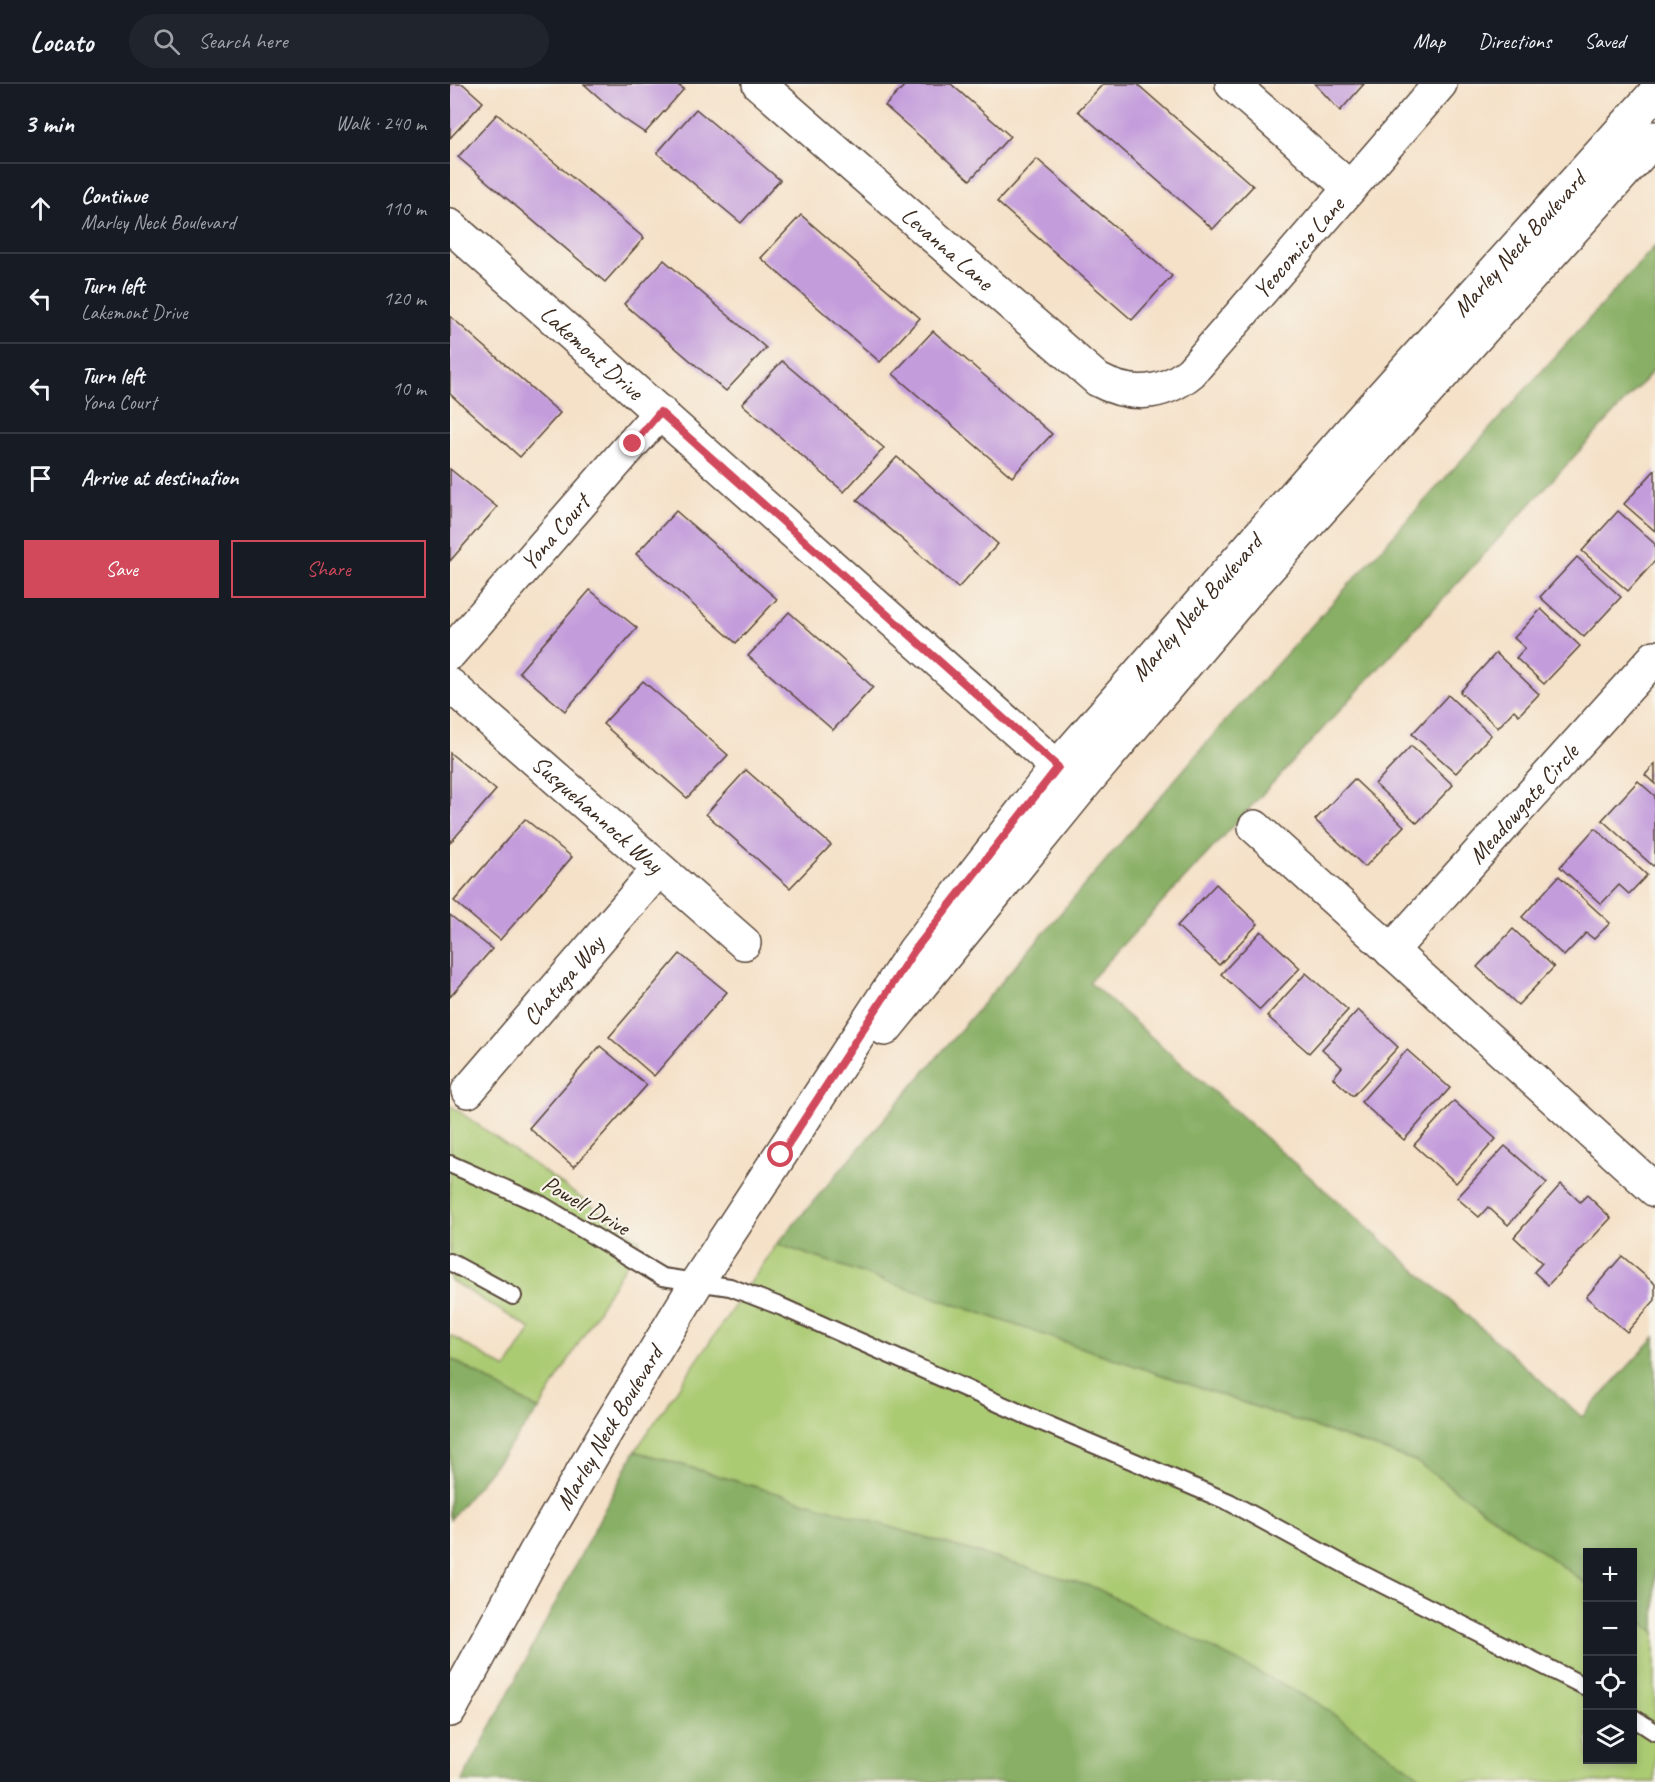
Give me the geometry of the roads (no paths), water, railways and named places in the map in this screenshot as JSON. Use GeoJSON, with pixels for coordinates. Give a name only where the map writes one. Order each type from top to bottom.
{"type":"FeatureCollection","features":[{"type":"Feature","properties":{"kind":"street","name":"Levanna Lane"},"geometry":{"type":"LineString","coordinates":[[759,84],[1098,380],[1113,388],[1145,393]]}},
{"type":"Feature","properties":{"kind":"street"},"geometry":{"type":"LineString","coordinates":[[1232,84],[1350,188]]}},
{"type":"Feature","properties":{"kind":"street","name":"Yeocomico Lane"},"geometry":{"type":"LineString","coordinates":[[1145,393],[1163,390],[1191,372],[1440,84]]}},
{"type":"Feature","properties":{"kind":"street","name":"Marley Neck Boulevard"},"geometry":{"type":"LineString","coordinates":[[450,1710],[541,1542],[698,1282],[914,951],[1058,767],[1356,425],[1655,93]]}},
{"type":"Feature","properties":{"kind":"street","name":"Marley Neck Boulevard"},"geometry":{"type":"LineString","coordinates":[[781,1155],[1086,782],[1246,593],[1655,138]]}},
{"type":"Feature","properties":{"kind":"street","name":"Lakemont Drive"},"geometry":{"type":"LineString","coordinates":[[450,226],[1058,767]]}},
{"type":"Feature","properties":{"kind":"street","name":"Yona Court"},"geometry":{"type":"LineString","coordinates":[[450,653],[660,412]]}},
{"type":"Feature","properties":{"kind":"street","name":"Meadowgate Circle"},"geometry":{"type":"LineString","coordinates":[[1391,951],[1655,657]]}},
{"type":"Feature","properties":{"kind":"street","name":"Susquehannock Way"},"geometry":{"type":"LineString","coordinates":[[450,685],[658,870],[744,943]]}},
{"type":"Feature","properties":{"kind":"street"},"geometry":{"type":"LineString","coordinates":[[1255,827],[1655,1190]]}},
{"type":"Feature","properties":{"kind":"street","name":"Chatuga Way"},"geometry":{"type":"LineString","coordinates":[[468,1091],[658,870]]}},
{"type":"Feature","properties":{"kind":"lane","name":"Powell Drive"},"geometry":{"type":"LineString","coordinates":[[450,1164],[542,1205],[662,1278],[730,1287],[782,1307],[1025,1415],[1229,1502],[1360,1573],[1583,1686]]}},
{"type":"Feature","properties":{"kind":"lane"},"geometry":{"type":"LineString","coordinates":[[450,1262],[513,1296]]}},
{"type":"Feature","properties":{"kind":"lane"},"geometry":{"type":"LineString","coordinates":[[1637,1720],[1655,1732]]}}]}
